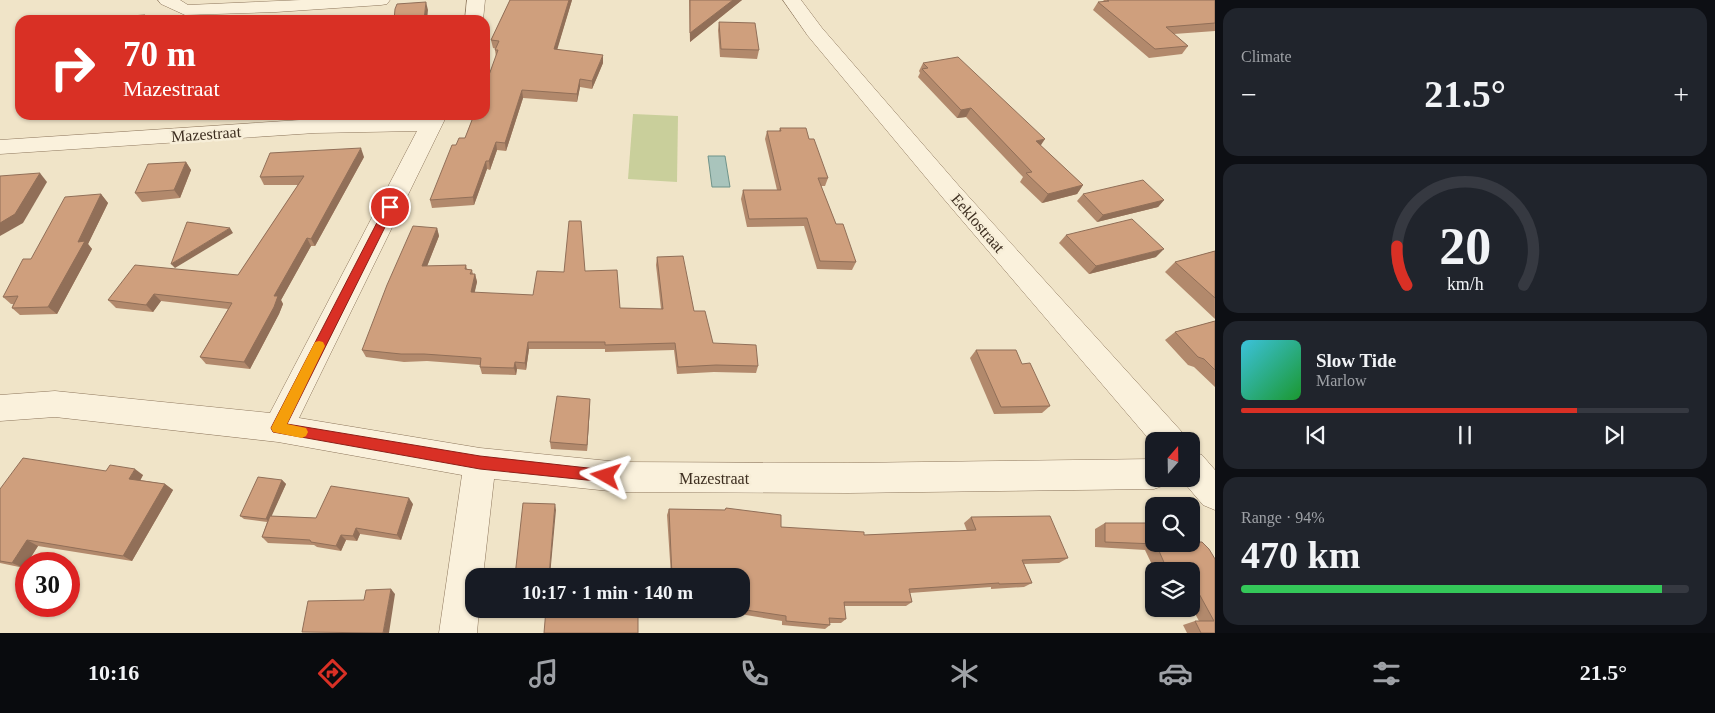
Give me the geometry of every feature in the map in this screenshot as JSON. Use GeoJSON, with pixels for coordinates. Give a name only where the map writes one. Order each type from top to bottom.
{"type":"FeatureCollection","features":[{"type":"Feature","properties":{"kind":"street"},"geometry":{"type":"LineString","coordinates":[[167,0],[185,10],[276,7],[381,0]]}},
{"type":"Feature","properties":{"kind":"street"},"geometry":{"type":"LineString","coordinates":[[474,15],[476,0]]}},
{"type":"Feature","properties":{"kind":"street","name":"Eeklostraat"},"geometry":{"type":"LineString","coordinates":[[792,0],[815,32],[951,192],[1162,432]]}},
{"type":"Feature","properties":{"kind":"street","name":"Mazestraat"},"geometry":{"type":"LineString","coordinates":[[0,147],[434,120],[278,428]]}},
{"type":"Feature","properties":{"kind":"street","name":"Mazestraat"},"geometry":{"type":"LineString","coordinates":[[0,408],[55,404],[278,428],[480,462],[633,478],[848,478],[1145,474]]}},
{"type":"Feature","properties":{"kind":"street"},"geometry":{"type":"LineString","coordinates":[[458,633],[480,462]]}},
{"type":"Feature","properties":{"kind":"green space"},"geometry":{"type":"Polygon","coordinates":[[[633,114],[678,116],[677,182],[628,179],[633,114]]]}},
{"type":"Feature","properties":{"kind":"water"},"geometry":{"type":"Polygon","coordinates":[[[708,156],[725,156],[730,187],[712,187],[708,156]]]}},
{"type":"Feature","properties":{"kind":"building"},"geometry":{"type":"Polygon","coordinates":[[[510,0],[569,0],[554,49],[603,55],[592,81],[580,79],[577,94],[522,90],[505,143],[496,142],[489,161],[486,161],[473,197],[430,200],[452,145],[456,145],[459,138],[465,138],[472,120],[490,120],[490,72],[498,50],[495,50],[499,41],[491,40],[510,0]]]}},
{"type":"Feature","properties":{"kind":"building"},"geometry":{"type":"Polygon","coordinates":[[[690,0],[733,0],[690,33],[690,0]]]}},
{"type":"Feature","properties":{"kind":"building"},"geometry":{"type":"Polygon","coordinates":[[[1107,0],[1215,0],[1215,23],[1166,27],[1188,46],[1155,49],[1098,2],[1109,1],[1107,0]]]}},
{"type":"Feature","properties":{"kind":"building"},"geometry":{"type":"Polygon","coordinates":[[[426,2],[425,15],[394,15],[397,4],[426,2]]]}},
{"type":"Feature","properties":{"kind":"building"},"geometry":{"type":"Polygon","coordinates":[[[719,22],[755,23],[759,50],[721,49],[719,22]]]}},
{"type":"Feature","properties":{"kind":"building"},"geometry":{"type":"Polygon","coordinates":[[[958,57],[1045,139],[1036,141],[1083,185],[1048,194],[1026,173],[1032,172],[971,108],[961,110],[922,69],[928,68],[923,63],[958,57]]]}},
{"type":"Feature","properties":{"kind":"building"},"geometry":{"type":"Polygon","coordinates":[[[780,128],[806,128],[809,139],[814,139],[828,178],[818,178],[836,224],[843,224],[856,262],[820,261],[807,218],[749,219],[743,190],[781,190],[767,131],[781,131],[780,128]]]}},
{"type":"Feature","properties":{"kind":"building"},"geometry":{"type":"Polygon","coordinates":[[[361,148],[311,239],[307,238],[274,296],[278,296],[274,307],[244,362],[200,357],[232,303],[154,294],[146,305],[108,300],[135,265],[238,275],[304,176],[260,177],[270,153],[361,148]]]}},
{"type":"Feature","properties":{"kind":"building"},"geometry":{"type":"Polygon","coordinates":[[[186,162],[174,190],[135,193],[148,164],[186,162]]]}},
{"type":"Feature","properties":{"kind":"building"},"geometry":{"type":"Polygon","coordinates":[[[40,173],[15,214],[0,223],[0,176],[40,173]]]}},
{"type":"Feature","properties":{"kind":"building"},"geometry":{"type":"Polygon","coordinates":[[[1143,180],[1164,200],[1103,215],[1083,194],[1143,180]]]}},
{"type":"Feature","properties":{"kind":"building"},"geometry":{"type":"Polygon","coordinates":[[[101,194],[78,242],[85,241],[48,307],[12,308],[18,296],[3,297],[23,259],[31,259],[65,197],[101,194]]]}},
{"type":"Feature","properties":{"kind":"building"},"geometry":{"type":"Polygon","coordinates":[[[1132,219],[1164,249],[1096,266],[1066,235],[1132,219]]]}},
{"type":"Feature","properties":{"kind":"building"},"geometry":{"type":"Polygon","coordinates":[[[569,221],[581,221],[585,271],[617,270],[620,308],[663,309],[657,257],[683,256],[694,311],[705,311],[713,343],[756,345],[758,366],[716,365],[678,367],[675,343],[605,345],[605,342],[528,342],[525,363],[515,362],[514,368],[480,367],[481,358],[362,350],[387,285],[413,226],[437,228],[422,266],[466,265],[465,269],[472,270],[470,274],[475,274],[471,292],[533,295],[537,271],[564,272],[569,221]]]}},
{"type":"Feature","properties":{"kind":"building"},"geometry":{"type":"Polygon","coordinates":[[[187,222],[230,228],[171,264],[187,222]]]}},
{"type":"Feature","properties":{"kind":"building"},"geometry":{"type":"Polygon","coordinates":[[[1215,251],[1215,298],[1175,262],[1215,251]]]}},
{"type":"Feature","properties":{"kind":"building"},"geometry":{"type":"Polygon","coordinates":[[[1215,321],[1215,370],[1204,359],[1198,357],[1175,332],[1215,321]]]}},
{"type":"Feature","properties":{"kind":"building"},"geometry":{"type":"Polygon","coordinates":[[[976,350],[1016,350],[1022,364],[1030,363],[1050,406],[1001,407],[976,350]]]}},
{"type":"Feature","properties":{"kind":"building"},"geometry":{"type":"Polygon","coordinates":[[[557,396],[590,399],[587,445],[550,442],[557,396]]]}},
{"type":"Feature","properties":{"kind":"building"},"geometry":{"type":"Polygon","coordinates":[[[23,458],[106,471],[110,465],[135,469],[129,479],[165,484],[123,556],[27,540],[19,552],[15,552],[15,558],[12,563],[0,561],[0,489],[23,458]]]}},
{"type":"Feature","properties":{"kind":"building"},"geometry":{"type":"Polygon","coordinates":[[[258,477],[282,480],[266,519],[240,516],[258,477]]]}},
{"type":"Feature","properties":{"kind":"building"},"geometry":{"type":"Polygon","coordinates":[[[331,486],[409,498],[397,535],[356,528],[353,536],[341,535],[336,546],[311,542],[310,540],[262,537],[270,516],[316,518],[331,486]]]}},
{"type":"Feature","properties":{"kind":"building"},"geometry":{"type":"Polygon","coordinates":[[[523,503],[555,504],[550,568],[516,568],[523,503]]]}},
{"type":"Feature","properties":{"kind":"building"},"geometry":{"type":"Polygon","coordinates":[[[726,508],[781,515],[781,527],[864,532],[864,535],[976,530],[971,517],[1050,516],[1068,558],[1022,560],[1032,583],[999,583],[909,589],[912,602],[844,602],[846,619],[829,618],[830,625],[786,621],[786,616],[750,611],[750,568],[672,568],[669,509],[725,510],[726,508]]]}},
{"type":"Feature","properties":{"kind":"building"},"geometry":{"type":"Polygon","coordinates":[[[1105,523],[1145,523],[1145,544],[1105,542],[1105,523]]]}},
{"type":"Feature","properties":{"kind":"building"},"geometry":{"type":"Polygon","coordinates":[[[1200,542],[1209,549],[1215,559],[1215,633],[1201,633],[1195,621],[1214,621],[1200,595],[1200,562],[1164,562],[1159,552],[1200,552],[1200,542]]]}},
{"type":"Feature","properties":{"kind":"building"},"geometry":{"type":"Polygon","coordinates":[[[391,589],[383,633],[302,632],[308,601],[364,600],[366,590],[391,589]]]}},
{"type":"Feature","properties":{"kind":"building"},"geometry":{"type":"Polygon","coordinates":[[[545,618],[638,618],[638,633],[544,633],[545,618]]]}},
{"type":"Feature","properties":{"kind":"slow traffic"},"geometry":{"type":"LineString","coordinates":[[302,432],[278,428],[319,346]]}},
{"type":"Feature","properties":{"kind":"route"},"geometry":{"type":"LineString","coordinates":[[390,207],[278,428],[480,462],[606,476]]}}]}
